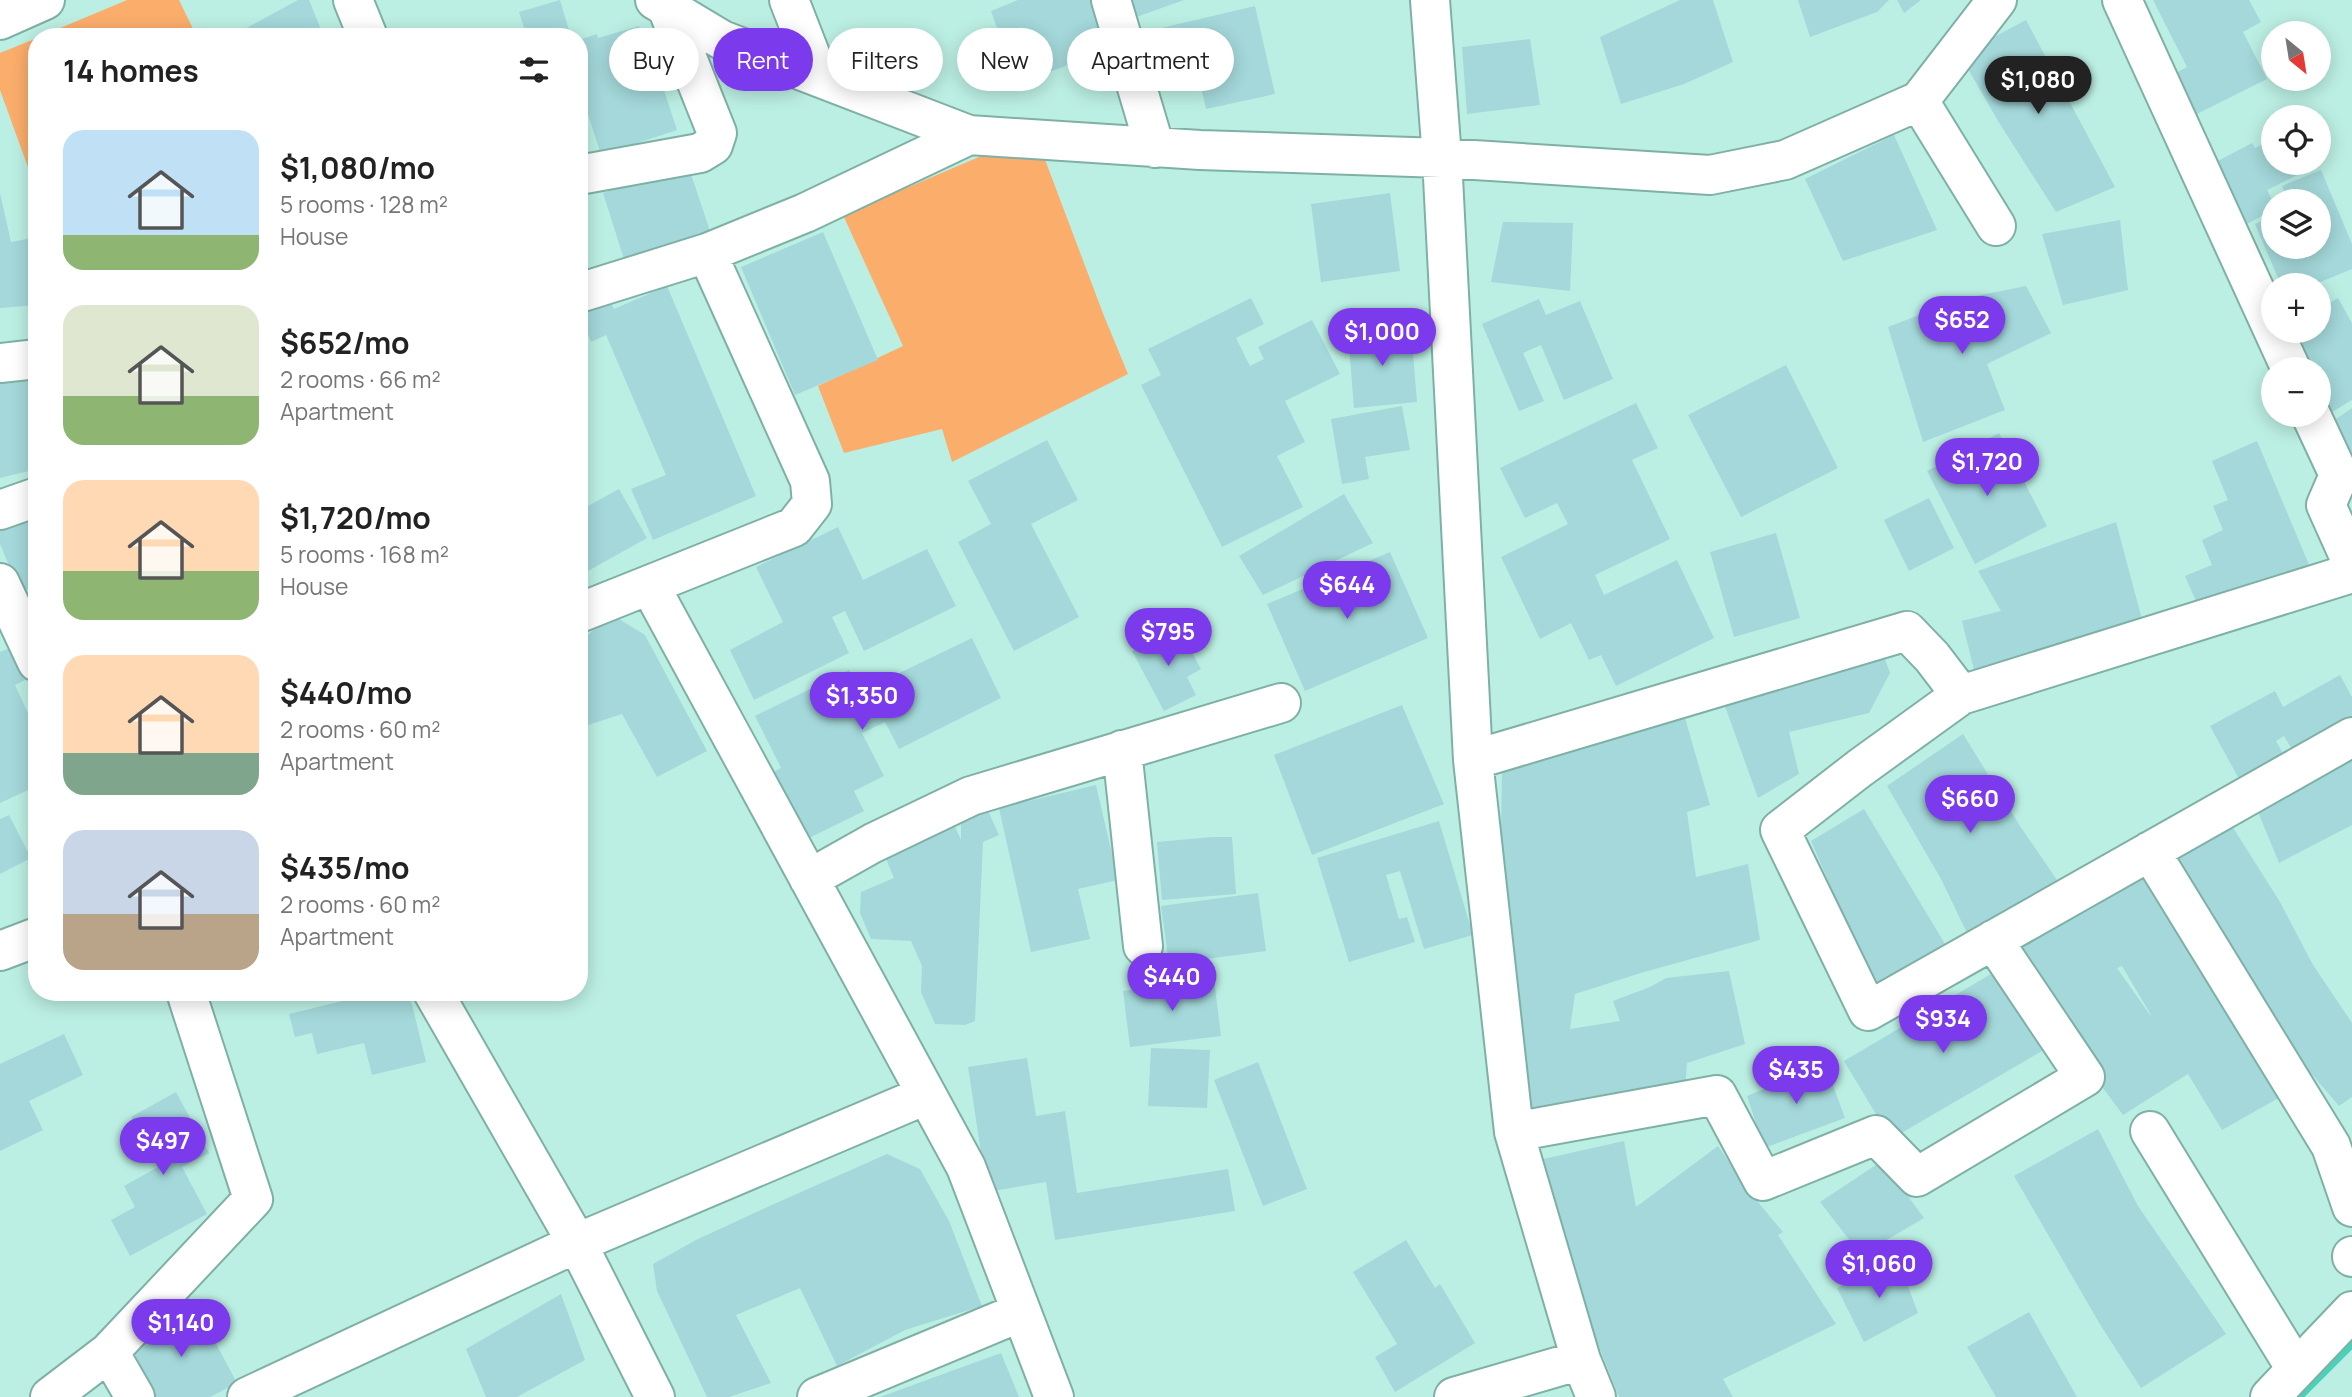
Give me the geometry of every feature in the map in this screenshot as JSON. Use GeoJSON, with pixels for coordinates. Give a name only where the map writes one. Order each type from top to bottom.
{"type":"FeatureCollection","features":[{"type":"Feature","properties":{"kind":"street"},"geometry":{"type":"LineString","coordinates":[[0,20],[45,0]]}},
{"type":"Feature","properties":{"kind":"street"},"geometry":{"type":"LineString","coordinates":[[353,0],[364,28]]}},
{"type":"Feature","properties":{"kind":"street"},"geometry":{"type":"LineString","coordinates":[[789,0],[819,77]]}},
{"type":"Feature","properties":{"kind":"street"},"geometry":{"type":"LineString","coordinates":[[1111,0],[1155,148]]}},
{"type":"Feature","properties":{"kind":"street"},"geometry":{"type":"LineString","coordinates":[[1430,0],[1442,158],[1473,760],[1514,1132],[1581,1360],[1596,1397]]}},
{"type":"Feature","properties":{"kind":"street"},"geometry":{"type":"LineString","coordinates":[[662,2],[722,40],[969,135],[1155,148],[1442,158],[1710,175],[1785,160],[1919,101],[1997,0]]}},
{"type":"Feature","properties":{"kind":"street"},"geometry":{"type":"LineString","coordinates":[[2122,0],[2286,357]]}},
{"type":"Feature","properties":{"kind":"street"},"geometry":{"type":"LineString","coordinates":[[588,174],[700,153],[713,145],[717,133],[662,2]]}},
{"type":"Feature","properties":{"kind":"street"},"geometry":{"type":"LineString","coordinates":[[1919,101],[1996,226]]}},
{"type":"Feature","properties":{"kind":"street"},"geometry":{"type":"LineString","coordinates":[[588,290],[707,253],[805,213],[969,135]]}},
{"type":"Feature","properties":{"kind":"street"},"geometry":{"type":"LineString","coordinates":[[588,610],[794,527],[812,504],[810,481],[707,253]]}},
{"type":"Feature","properties":{"kind":"street"},"geometry":{"type":"LineString","coordinates":[[0,362],[28,360]]}},
{"type":"Feature","properties":{"kind":"street"},"geometry":{"type":"LineString","coordinates":[[2317,427],[2339,475],[2326,505],[2352,563]]}},
{"type":"Feature","properties":{"kind":"street"},"geometry":{"type":"LineString","coordinates":[[0,510],[28,500]]}},
{"type":"Feature","properties":{"kind":"street"},"geometry":{"type":"LineString","coordinates":[[2352,573],[1961,695],[1780,830],[1868,1011],[2352,737]]}},
{"type":"Feature","properties":{"kind":"street"},"geometry":{"type":"LineString","coordinates":[[0,583],[28,643]]}},
{"type":"Feature","properties":{"kind":"street"},"geometry":{"type":"LineString","coordinates":[[650,586],[966,1167],[1054,1397]]}},
{"type":"Feature","properties":{"kind":"street"},"geometry":{"type":"LineString","coordinates":[[1473,760],[1907,631],[1933,657],[1961,695]]}},
{"type":"Feature","properties":{"kind":"street"},"geometry":{"type":"LineString","coordinates":[[809,879],[873,843],[971,796],[1281,703]]}},
{"type":"Feature","properties":{"kind":"street"},"geometry":{"type":"LineString","coordinates":[[1122,750],[1143,946]]}},
{"type":"Feature","properties":{"kind":"street"},"geometry":{"type":"LineString","coordinates":[[2150,851],[2331,1146],[2352,1207]]}},
{"type":"Feature","properties":{"kind":"street"},"geometry":{"type":"LineString","coordinates":[[0,951],[28,940]]}},
{"type":"Feature","properties":{"kind":"street"},"geometry":{"type":"LineString","coordinates":[[1514,1132],[1717,1095],[1763,1181],[1876,1135],[1917,1177],[2085,1077],[1993,940]]}},
{"type":"Feature","properties":{"kind":"street"},"geometry":{"type":"LineString","coordinates":[[50,1397],[109,1352],[253,1199],[189,1001]]}},
{"type":"Feature","properties":{"kind":"street"},"geometry":{"type":"LineString","coordinates":[[438,1001],[577,1243],[655,1397]]}},
{"type":"Feature","properties":{"kind":"street"},"geometry":{"type":"LineString","coordinates":[[247,1397],[577,1243],[926,1095]]}},
{"type":"Feature","properties":{"kind":"street"},"geometry":{"type":"LineString","coordinates":[[2150,1131],[2297,1368]]}},
{"type":"Feature","properties":{"kind":"street"},"geometry":{"type":"LineString","coordinates":[[2270,1397],[2352,1311]]}},
{"type":"Feature","properties":{"kind":"street"},"geometry":{"type":"LineString","coordinates":[[817,1397],[1021,1312]]}},
{"type":"Feature","properties":{"kind":"street"},"geometry":{"type":"LineString","coordinates":[[109,1352],[135,1397]]}},
{"type":"Feature","properties":{"kind":"street"},"geometry":{"type":"LineString","coordinates":[[1454,1397],[1581,1360]]}},
{"type":"Feature","properties":{"kind":"shaded area"},"geometry":{"type":"Polygon","coordinates":[[[127,0],[179,0],[193,28],[60,28],[127,0]]]}},
{"type":"Feature","properties":{"kind":"shaded area"},"geometry":{"type":"Polygon","coordinates":[[[28,42],[28,167],[0,90],[0,53],[28,42]]]}},
{"type":"Feature","properties":{"kind":"shaded area"},"geometry":{"type":"Polygon","coordinates":[[[979,157],[1044,157],[1128,374],[952,462],[942,429],[844,453],[818,386],[903,346],[843,215],[979,157]]]}},
{"type":"Feature","properties":{"kind":"building"},"geometry":{"type":"Polygon","coordinates":[[[298,0],[309,0],[320,28],[247,28],[298,0]]]}},
{"type":"Feature","properties":{"kind":"building"},"geometry":{"type":"Polygon","coordinates":[[[560,0],[568,28],[524,28],[519,12],[560,0]]]}},
{"type":"Feature","properties":{"kind":"building"},"geometry":{"type":"Polygon","coordinates":[[[1018,0],[1096,0],[1106,28],[1067,28],[1067,65],[1053,71],[1053,28],[997,28],[991,11],[1018,0]]]}},
{"type":"Feature","properties":{"kind":"building"},"geometry":{"type":"Polygon","coordinates":[[[1122,0],[1184,0],[1128,20],[1122,0]]]}},
{"type":"Feature","properties":{"kind":"building"},"geometry":{"type":"Polygon","coordinates":[[[1680,0],[1713,0],[1733,62],[1684,84],[1621,104],[1600,37],[1680,0]]]}},
{"type":"Feature","properties":{"kind":"building"},"geometry":{"type":"Polygon","coordinates":[[[1798,0],[1889,0],[1877,12],[1810,37],[1798,0]]]}},
{"type":"Feature","properties":{"kind":"building"},"geometry":{"type":"Polygon","coordinates":[[[1897,0],[1921,0],[1904,13],[1897,0]]]}},
{"type":"Feature","properties":{"kind":"building"},"geometry":{"type":"Polygon","coordinates":[[[2153,0],[2249,0],[2261,22],[2243,32],[2261,67],[2261,82],[2195,115],[2174,74],[2187,67],[2153,0]]]}},
{"type":"Feature","properties":{"kind":"building"},"geometry":{"type":"Polygon","coordinates":[[[1255,6],[1275,94],[1206,109],[1202,91],[1234,91],[1234,28],[1161,28],[1255,6]]]}},
{"type":"Feature","properties":{"kind":"building"},"geometry":{"type":"Polygon","coordinates":[[[2026,20],[2115,187],[2056,212],[1960,55],[2026,20]]]}},
{"type":"Feature","properties":{"kind":"building"},"geometry":{"type":"Polygon","coordinates":[[[597,34],[598,38],[609,35],[609,91],[664,91],[677,130],[601,155],[588,114],[588,37],[597,34]]]}},
{"type":"Feature","properties":{"kind":"building"},"geometry":{"type":"Polygon","coordinates":[[[1530,39],[1540,105],[1467,114],[1462,47],[1530,39]]]}},
{"type":"Feature","properties":{"kind":"building"},"geometry":{"type":"Polygon","coordinates":[[[1894,135],[1937,230],[1843,261],[1805,179],[1894,135]]]}},
{"type":"Feature","properties":{"kind":"building"},"geometry":{"type":"Polygon","coordinates":[[[2252,143],[2255,148],[2261,145],[2261,175],[2297,175],[2269,189],[2261,189],[2261,216],[2247,224],[2216,162],[2252,143]]]}},
{"type":"Feature","properties":{"kind":"building"},"geometry":{"type":"Polygon","coordinates":[[[688,165],[710,231],[624,259],[603,193],[688,165]]]}},
{"type":"Feature","properties":{"kind":"building"},"geometry":{"type":"Polygon","coordinates":[[[2309,175],[2323,175],[2329,189],[2283,189],[2282,186],[2309,175]]]}},
{"type":"Feature","properties":{"kind":"building"},"geometry":{"type":"Polygon","coordinates":[[[0,193],[11,242],[28,239],[28,306],[0,308],[0,193]]]}},
{"type":"Feature","properties":{"kind":"building"},"geometry":{"type":"Polygon","coordinates":[[[1390,193],[1400,271],[1321,282],[1311,204],[1390,193]]]}},
{"type":"Feature","properties":{"kind":"building"},"geometry":{"type":"Polygon","coordinates":[[[2331,194],[2352,244],[2352,269],[2331,278],[2331,273],[2276,273],[2270,259],[2331,259],[2331,194]]]}},
{"type":"Feature","properties":{"kind":"building"},"geometry":{"type":"Polygon","coordinates":[[[2120,220],[2128,290],[2063,305],[2042,234],[2120,220]]]}},
{"type":"Feature","properties":{"kind":"building"},"geometry":{"type":"Polygon","coordinates":[[[2261,221],[2261,238],[2255,224],[2261,221]]]}},
{"type":"Feature","properties":{"kind":"building"},"geometry":{"type":"Polygon","coordinates":[[[1503,222],[1573,223],[1570,291],[1491,282],[1503,222]]]}},
{"type":"Feature","properties":{"kind":"building"},"geometry":{"type":"Polygon","coordinates":[[[823,232],[878,360],[795,395],[741,267],[823,232]]]}},
{"type":"Feature","properties":{"kind":"building"},"geometry":{"type":"Polygon","coordinates":[[[667,286],[756,496],[653,540],[631,489],[666,475],[606,335],[591,342],[588,334],[588,308],[609,299],[614,309],[667,286]]]}},
{"type":"Feature","properties":{"kind":"building"},"geometry":{"type":"Polygon","coordinates":[[[2026,286],[2051,333],[1987,364],[2005,410],[1923,442],[1888,327],[1961,299],[2026,286]]]}},
{"type":"Feature","properties":{"kind":"building"},"geometry":{"type":"Polygon","coordinates":[[[1251,298],[1264,324],[1236,338],[1250,366],[1264,359],[1258,347],[1312,320],[1340,374],[1285,401],[1305,442],[1277,456],[1303,507],[1222,547],[1141,385],[1161,375],[1148,349],[1251,298]]]}},
{"type":"Feature","properties":{"kind":"building"},"geometry":{"type":"Polygon","coordinates":[[[2338,298],[2352,323],[2352,400],[2332,412],[2331,357],[2302,357],[2295,343],[2331,343],[2331,302],[2338,298]]]}},
{"type":"Feature","properties":{"kind":"building"},"geometry":{"type":"Polygon","coordinates":[[[1539,299],[1546,315],[1580,301],[1613,379],[1564,400],[1541,345],[1523,353],[1544,401],[1519,411],[1482,324],[1539,299]]]}},
{"type":"Feature","properties":{"kind":"building"},"geometry":{"type":"Polygon","coordinates":[[[1411,329],[1417,402],[1354,408],[1348,334],[1411,329]]]}},
{"type":"Feature","properties":{"kind":"building"},"geometry":{"type":"Polygon","coordinates":[[[1786,365],[1838,468],[1741,517],[1688,415],[1786,365]]]}},
{"type":"Feature","properties":{"kind":"building"},"geometry":{"type":"Polygon","coordinates":[[[28,370],[28,471],[0,478],[0,372],[28,370]]]}},
{"type":"Feature","properties":{"kind":"building"},"geometry":{"type":"Polygon","coordinates":[[[1636,403],[1658,448],[1632,460],[1670,539],[1595,575],[1604,595],[1677,560],[1714,638],[1616,686],[1601,655],[1589,660],[1571,623],[1540,639],[1501,557],[1568,524],[1557,503],[1525,518],[1500,468],[1636,403]]]}},
{"type":"Feature","properties":{"kind":"building"},"geometry":{"type":"Polygon","coordinates":[[[1402,406],[1410,450],[1365,457],[1369,479],[1342,484],[1331,419],[1402,406]]]}},
{"type":"Feature","properties":{"kind":"building"},"geometry":{"type":"Polygon","coordinates":[[[2352,408],[2352,456],[2331,424],[2352,408]]]}},
{"type":"Feature","properties":{"kind":"building"},"geometry":{"type":"Polygon","coordinates":[[[1999,433],[2047,526],[1975,564],[1927,471],[1999,433]]]}},
{"type":"Feature","properties":{"kind":"building"},"geometry":{"type":"Polygon","coordinates":[[[1047,440],[1078,500],[1031,524],[1079,617],[1014,651],[958,542],[991,524],[968,481],[1047,440]]]}},
{"type":"Feature","properties":{"kind":"building"},"geometry":{"type":"Polygon","coordinates":[[[2257,441],[2310,567],[2201,613],[2185,576],[2212,565],[2202,540],[2223,530],[2213,506],[2228,500],[2212,461],[2257,441]]]}},
{"type":"Feature","properties":{"kind":"building"},"geometry":{"type":"Polygon","coordinates":[[[619,489],[647,538],[588,571],[588,506],[619,489]]]}},
{"type":"Feature","properties":{"kind":"building"},"geometry":{"type":"Polygon","coordinates":[[[1344,494],[1373,543],[1263,595],[1239,556],[1344,494]]]}},
{"type":"Feature","properties":{"kind":"building"},"geometry":{"type":"Polygon","coordinates":[[[1929,498],[1954,548],[1909,571],[1884,520],[1929,498]]]}},
{"type":"Feature","properties":{"kind":"building"},"geometry":{"type":"Polygon","coordinates":[[[28,517],[28,589],[20,592],[0,544],[0,529],[28,517]]]}},
{"type":"Feature","properties":{"kind":"building"},"geometry":{"type":"Polygon","coordinates":[[[2116,522],[2144,627],[1974,670],[1962,621],[2001,611],[1978,571],[2116,522]]]}},
{"type":"Feature","properties":{"kind":"building"},"geometry":{"type":"Polygon","coordinates":[[[838,527],[863,580],[927,549],[956,606],[864,651],[845,611],[832,617],[849,653],[754,700],[730,650],[783,622],[756,567],[838,527]]]}},
{"type":"Feature","properties":{"kind":"building"},"geometry":{"type":"Polygon","coordinates":[[[1776,533],[1800,618],[1734,637],[1710,552],[1776,533]]]}},
{"type":"Feature","properties":{"kind":"building"},"geometry":{"type":"Polygon","coordinates":[[[1390,552],[1428,638],[1305,691],[1267,604],[1390,552]]]}},
{"type":"Feature","properties":{"kind":"building"},"geometry":{"type":"Polygon","coordinates":[[[611,614],[645,635],[707,751],[657,777],[622,714],[588,725],[589,634],[611,614]]]}},
{"type":"Feature","properties":{"kind":"building"},"geometry":{"type":"Polygon","coordinates":[[[1178,627],[1201,669],[1187,677],[1196,695],[1164,711],[1132,651],[1178,627]]]}},
{"type":"Feature","properties":{"kind":"building"},"geometry":{"type":"Polygon","coordinates":[[[972,638],[1001,698],[899,749],[885,722],[862,733],[884,776],[854,791],[864,811],[797,844],[764,777],[781,768],[755,716],[849,670],[860,692],[972,638]]]}},
{"type":"Feature","properties":{"kind":"building"},"geometry":{"type":"Polygon","coordinates":[[[12,647],[27,679],[15,685],[28,713],[28,790],[0,803],[0,652],[12,647]]]}},
{"type":"Feature","properties":{"kind":"building"},"geometry":{"type":"Polygon","coordinates":[[[1881,648],[1890,673],[1869,713],[1789,732],[1799,774],[1758,798],[1721,695],[1881,648]]]}},
{"type":"Feature","properties":{"kind":"building"},"geometry":{"type":"Polygon","coordinates":[[[2340,675],[2352,697],[2352,732],[2299,761],[2284,736],[2276,741],[2290,766],[2245,790],[2210,726],[2275,691],[2283,707],[2340,675]]]}},
{"type":"Feature","properties":{"kind":"building"},"geometry":{"type":"Polygon","coordinates":[[[1402,705],[1444,804],[1312,855],[1274,755],[1402,705]]]}},
{"type":"Feature","properties":{"kind":"building"},"geometry":{"type":"Polygon","coordinates":[[[1683,711],[1710,805],[1687,812],[1696,877],[1748,864],[1760,940],[1575,994],[1570,1029],[1620,1021],[1613,1001],[1666,978],[1729,971],[1745,1044],[1687,1063],[1685,1092],[1531,1117],[1508,933],[1501,836],[1502,766],[1683,711]]]}},
{"type":"Feature","properties":{"kind":"building"},"geometry":{"type":"Polygon","coordinates":[[[1963,734],[2057,880],[1968,935],[1941,879],[1887,786],[1963,734]]]}},
{"type":"Feature","properties":{"kind":"building"},"geometry":{"type":"Polygon","coordinates":[[[2352,755],[2352,825],[2279,863],[2256,807],[2352,755]]]}},
{"type":"Feature","properties":{"kind":"building"},"geometry":{"type":"Polygon","coordinates":[[[1096,785],[1118,880],[1078,889],[1090,939],[1031,952],[999,808],[1096,785]]]}},
{"type":"Feature","properties":{"kind":"building"},"geometry":{"type":"Polygon","coordinates":[[[985,804],[999,835],[983,842],[975,1021],[965,1025],[935,1024],[921,992],[922,966],[911,941],[871,939],[860,913],[861,892],[894,878],[879,842],[955,816],[955,827],[961,840],[961,823],[958,816],[985,804]]]}},
{"type":"Feature","properties":{"kind":"building"},"geometry":{"type":"Polygon","coordinates":[[[1864,809],[1945,944],[1879,985],[1844,917],[1811,841],[1864,809]]]}},
{"type":"Feature","properties":{"kind":"building"},"geometry":{"type":"Polygon","coordinates":[[[9,815],[28,852],[28,860],[0,874],[0,819],[9,815]]]}},
{"type":"Feature","properties":{"kind":"building"},"geometry":{"type":"Polygon","coordinates":[[[1439,821],[1473,935],[1424,949],[1400,871],[1386,875],[1399,919],[1407,917],[1415,942],[1349,962],[1317,858],[1439,821]]]}},
{"type":"Feature","properties":{"kind":"building"},"geometry":{"type":"Polygon","coordinates":[[[2232,826],[2280,902],[2313,965],[2352,1023],[2352,1097],[2339,1106],[2292,1051],[2172,853],[2232,826]]]}},
{"type":"Feature","properties":{"kind":"building"},"geometry":{"type":"Polygon","coordinates":[[[1232,837],[1236,894],[1162,900],[1157,842],[1232,837]]]}},
{"type":"Feature","properties":{"kind":"building"},"geometry":{"type":"Polygon","coordinates":[[[2151,868],[2282,1096],[2222,1130],[2188,1074],[2123,1115],[2077,1053],[2020,946],[2093,908],[2151,868]],[[2122,966],[2117,968],[2150,1015],[2122,966]]]}},
{"type":"Feature","properties":{"kind":"building"},"geometry":{"type":"Polygon","coordinates":[[[1258,893],[1266,951],[1169,964],[1161,906],[1258,893]]]}},
{"type":"Feature","properties":{"kind":"building"},"geometry":{"type":"Polygon","coordinates":[[[1996,971],[2042,1051],[1891,1139],[1844,1061],[1996,971]]]}},
{"type":"Feature","properties":{"kind":"building"},"geometry":{"type":"Polygon","coordinates":[[[1214,979],[1221,1036],[1130,1047],[1123,991],[1214,979]]]}},
{"type":"Feature","properties":{"kind":"building"},"geometry":{"type":"Polygon","coordinates":[[[342,1001],[411,1001],[426,1062],[372,1075],[364,1043],[317,1054],[312,1033],[295,1037],[289,1014],[342,1001]]]}},
{"type":"Feature","properties":{"kind":"building"},"geometry":{"type":"Polygon","coordinates":[[[64,1034],[83,1075],[29,1101],[43,1130],[0,1151],[0,1064],[64,1034]]]}},
{"type":"Feature","properties":{"kind":"building"},"geometry":{"type":"Polygon","coordinates":[[[1151,1048],[1210,1050],[1207,1108],[1148,1106],[1151,1048]]]}},
{"type":"Feature","properties":{"kind":"building"},"geometry":{"type":"Polygon","coordinates":[[[1027,1058],[1036,1116],[1065,1111],[1077,1193],[1228,1169],[1235,1211],[1055,1240],[1046,1182],[987,1192],[968,1067],[1027,1058]]]}},
{"type":"Feature","properties":{"kind":"building"},"geometry":{"type":"Polygon","coordinates":[[[1258,1062],[1307,1189],[1263,1206],[1214,1080],[1258,1062]]]}},
{"type":"Feature","properties":{"kind":"building"},"geometry":{"type":"Polygon","coordinates":[[[1825,1064],[1845,1118],[1764,1148],[1747,1096],[1825,1064]]]}},
{"type":"Feature","properties":{"kind":"building"},"geometry":{"type":"Polygon","coordinates":[[[176,1092],[209,1153],[182,1167],[207,1214],[130,1256],[111,1220],[135,1207],[124,1186],[158,1167],[131,1117],[176,1092]]]}},
{"type":"Feature","properties":{"kind":"building"},"geometry":{"type":"Polygon","coordinates":[[[2098,1129],[2138,1206],[2226,1334],[2141,1388],[2101,1326],[2014,1176],[2098,1129]]]}},
{"type":"Feature","properties":{"kind":"building"},"geometry":{"type":"Polygon","coordinates":[[[1624,1141],[1636,1207],[1718,1146],[1748,1190],[1783,1232],[1778,1235],[1836,1324],[1723,1379],[1733,1397],[1619,1397],[1579,1296],[1560,1218],[1539,1160],[1624,1141]]]}},
{"type":"Feature","properties":{"kind":"building"},"geometry":{"type":"Polygon","coordinates":[[[887,1154],[920,1169],[949,1221],[982,1306],[905,1330],[837,1366],[800,1288],[736,1315],[771,1383],[729,1397],[707,1397],[657,1291],[653,1264],[696,1240],[887,1154]]]}},
{"type":"Feature","properties":{"kind":"building"},"geometry":{"type":"Polygon","coordinates":[[[1882,1161],[1924,1218],[1861,1255],[1820,1202],[1882,1161]]]}},
{"type":"Feature","properties":{"kind":"building"},"geometry":{"type":"Polygon","coordinates":[[[1406,1240],[1435,1288],[1440,1284],[1475,1343],[1395,1392],[1375,1357],[1397,1344],[1353,1272],[1406,1240]]]}},
{"type":"Feature","properties":{"kind":"building"},"geometry":{"type":"Polygon","coordinates":[[[1897,1257],[1918,1313],[1864,1342],[1837,1288],[1897,1257]]]}},
{"type":"Feature","properties":{"kind":"building"},"geometry":{"type":"Polygon","coordinates":[[[561,1294],[585,1360],[517,1397],[486,1397],[466,1349],[561,1294]]]}},
{"type":"Feature","properties":{"kind":"building"},"geometry":{"type":"Polygon","coordinates":[[[196,1306],[237,1383],[210,1397],[153,1397],[125,1344],[196,1306]]]}},
{"type":"Feature","properties":{"kind":"building"},"geometry":{"type":"Polygon","coordinates":[[[2029,1312],[2077,1397],[1996,1397],[1967,1347],[2029,1312]]]}},
{"type":"Feature","properties":{"kind":"building"},"geometry":{"type":"Polygon","coordinates":[[[1001,1353],[1019,1397],[880,1397],[1001,1353]]]}},
{"type":"Feature","properties":{"kind":"waterway"},"geometry":{"type":"LineString","coordinates":[[2296,1397],[2352,1341]]}}]}
